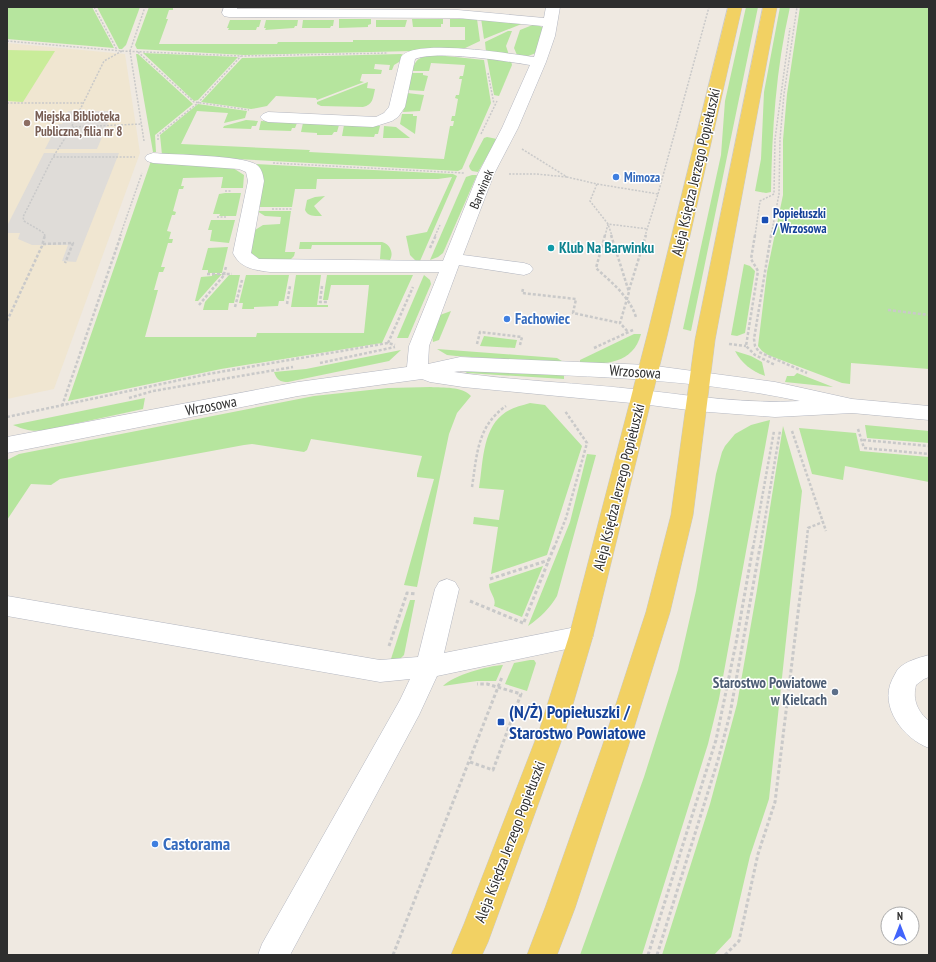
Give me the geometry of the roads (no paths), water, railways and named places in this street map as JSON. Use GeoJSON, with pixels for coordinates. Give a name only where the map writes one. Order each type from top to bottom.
{"type":"FeatureCollection","features":[{"type":"Feature","properties":{"kind":"main road","name":"Aleja Księdza Jerzego Popiełuszki"},"geometry":{"type":"LineString","coordinates":[[466,955],[477,931],[553,728],[581,636],[642,397],[735,7]]}},
{"type":"Feature","properties":{"kind":"main road"},"geometry":{"type":"LineString","coordinates":[[542,955],[560,908],[600,790],[658,612],[682,515],[706,333],[770,7]]}},
{"type":"Feature","properties":{"kind":"street"},"geometry":{"type":"LineString","coordinates":[[231,7],[229,13],[458,14],[550,23]]}},
{"type":"Feature","properties":{"kind":"street","name":"Barwinek"},"geometry":{"type":"LineString","coordinates":[[417,373],[419,346],[486,174],[510,128],[545,47],[553,7]]}},
{"type":"Feature","properties":{"kind":"street"},"geometry":{"type":"LineString","coordinates":[[268,117],[373,122],[389,118],[397,107],[408,57],[414,53],[435,51],[539,62]]}},
{"type":"Feature","properties":{"kind":"street"},"geometry":{"type":"LineString","coordinates":[[149,152],[243,164],[252,169],[255,174],[256,181],[242,250],[242,255],[249,262],[270,266],[422,266],[451,263],[524,277]]}},
{"type":"Feature","properties":{"kind":"street","name":"Wrzosowa"},"geometry":{"type":"LineString","coordinates":[[7,446],[306,388],[417,373],[448,366],[474,364],[648,372],[774,389],[852,406],[929,413]]}},
{"type":"Feature","properties":{"kind":"street","name":"Wrzosowa"},"geometry":{"type":"LineString","coordinates":[[417,373],[463,380],[642,397],[696,404],[775,410],[852,406]]}},
{"type":"Feature","properties":{"kind":"street"},"geometry":{"type":"LineString","coordinates":[[273,955],[410,707],[428,667],[447,589]]}},
{"type":"Feature","properties":{"kind":"street"},"geometry":{"type":"LineString","coordinates":[[7,606],[380,671],[428,667],[581,636]]}},
{"type":"Feature","properties":{"kind":"street"},"geometry":{"type":"LineString","coordinates":[[929,666],[920,667],[907,676],[901,686],[900,697],[904,710],[913,723],[929,736]]}},
{"type":"Feature","properties":{"kind":"place","name":"Miejska Biblioteka Publiczna, filia nr 8"},"geometry":{"type":"Point","coordinates":[27,123]}},
{"type":"Feature","properties":{"kind":"place","name":"Mimoza"},"geometry":{"type":"Point","coordinates":[616,177]}},
{"type":"Feature","properties":{"kind":"place","name":"Popiełuszki / Wrzosowa"},"geometry":{"type":"Point","coordinates":[765,220]}},
{"type":"Feature","properties":{"kind":"place","name":"Klub Na Barwinku"},"geometry":{"type":"Point","coordinates":[551,248]}},
{"type":"Feature","properties":{"kind":"place","name":"Fachowiec"},"geometry":{"type":"Point","coordinates":[507,319]}},
{"type":"Feature","properties":{"kind":"place","name":"Starostwo Powiatowe w Kielcach"},"geometry":{"type":"Point","coordinates":[835,692]}},
{"type":"Feature","properties":{"kind":"place","name":"(N/Ż) Popiełuszki / Starostwo Powiatowe"},"geometry":{"type":"Point","coordinates":[501,722]}},
{"type":"Feature","properties":{"kind":"place","name":"Castorama"},"geometry":{"type":"Point","coordinates":[155,844]}}]}
